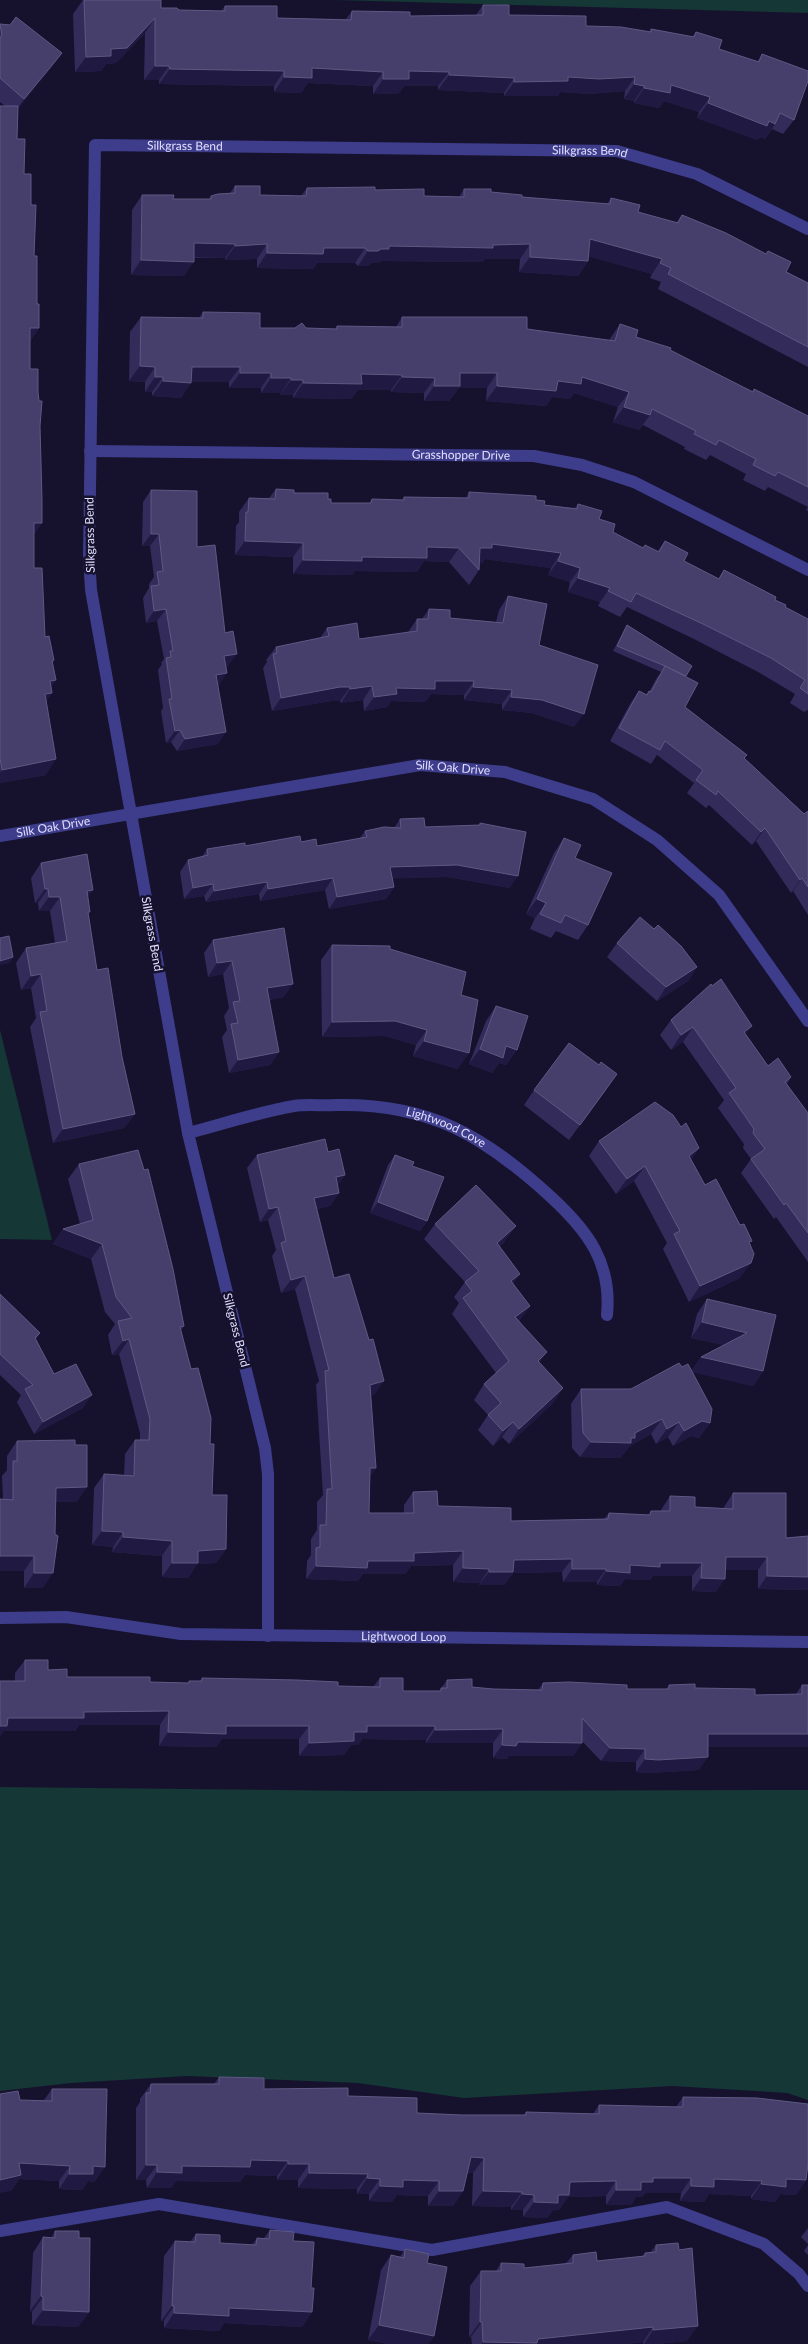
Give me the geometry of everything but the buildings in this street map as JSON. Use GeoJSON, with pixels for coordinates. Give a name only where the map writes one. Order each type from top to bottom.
{"type":"FeatureCollection","features":[{"type":"Feature","properties":{"kind":"street","name":"Silkgrass Bend"},"geometry":{"type":"LineString","coordinates":[[268,1636],[268,1474],[266,1448],[188,1133],[92,590],[89,557],[95,145],[617,151],[697,174],[808,229]]}},
{"type":"Feature","properties":{"kind":"street","name":"Grasshopper Drive"},"geometry":{"type":"LineString","coordinates":[[90,451],[534,456],[582,465],[634,482],[808,570]]}},
{"type":"Feature","properties":{"kind":"street","name":"Silk Oak Drive"},"geometry":{"type":"LineString","coordinates":[[0,836],[420,765],[505,772],[593,800],[657,840],[719,895],[808,1021]]}},
{"type":"Feature","properties":{"kind":"street","name":"Lightwood Cove"},"geometry":{"type":"LineString","coordinates":[[188,1133],[295,1106],[386,1106],[447,1122],[482,1141],[520,1168],[578,1226],[598,1254],[606,1275],[609,1295],[607,1315]]}},
{"type":"Feature","properties":{"kind":"street","name":"Lightwood Loop"},"geometry":{"type":"LineString","coordinates":[[0,1618],[66,1617],[181,1634],[808,1642]]}},
{"type":"Feature","properties":{"kind":"street"},"geometry":{"type":"LineString","coordinates":[[0,2230],[159,2204],[432,2250],[667,2207],[764,2244],[799,2274],[808,2286]]}},
{"type":"Feature","properties":{"kind":"green space"},"geometry":{"type":"Polygon","coordinates":[[[336,0],[808,0],[808,13],[336,0]]]}},
{"type":"Feature","properties":{"kind":"green space"},"geometry":{"type":"Polygon","coordinates":[[[0,1030],[52,1240],[0,1239],[0,1030]]]}},
{"type":"Feature","properties":{"kind":"green space"},"geometry":{"type":"Polygon","coordinates":[[[0,1787],[364,1791],[808,1790],[808,2100],[787,2093],[672,2086],[464,2098],[358,2083],[187,2076],[71,2083],[0,2091],[0,1787]]]}}]}
